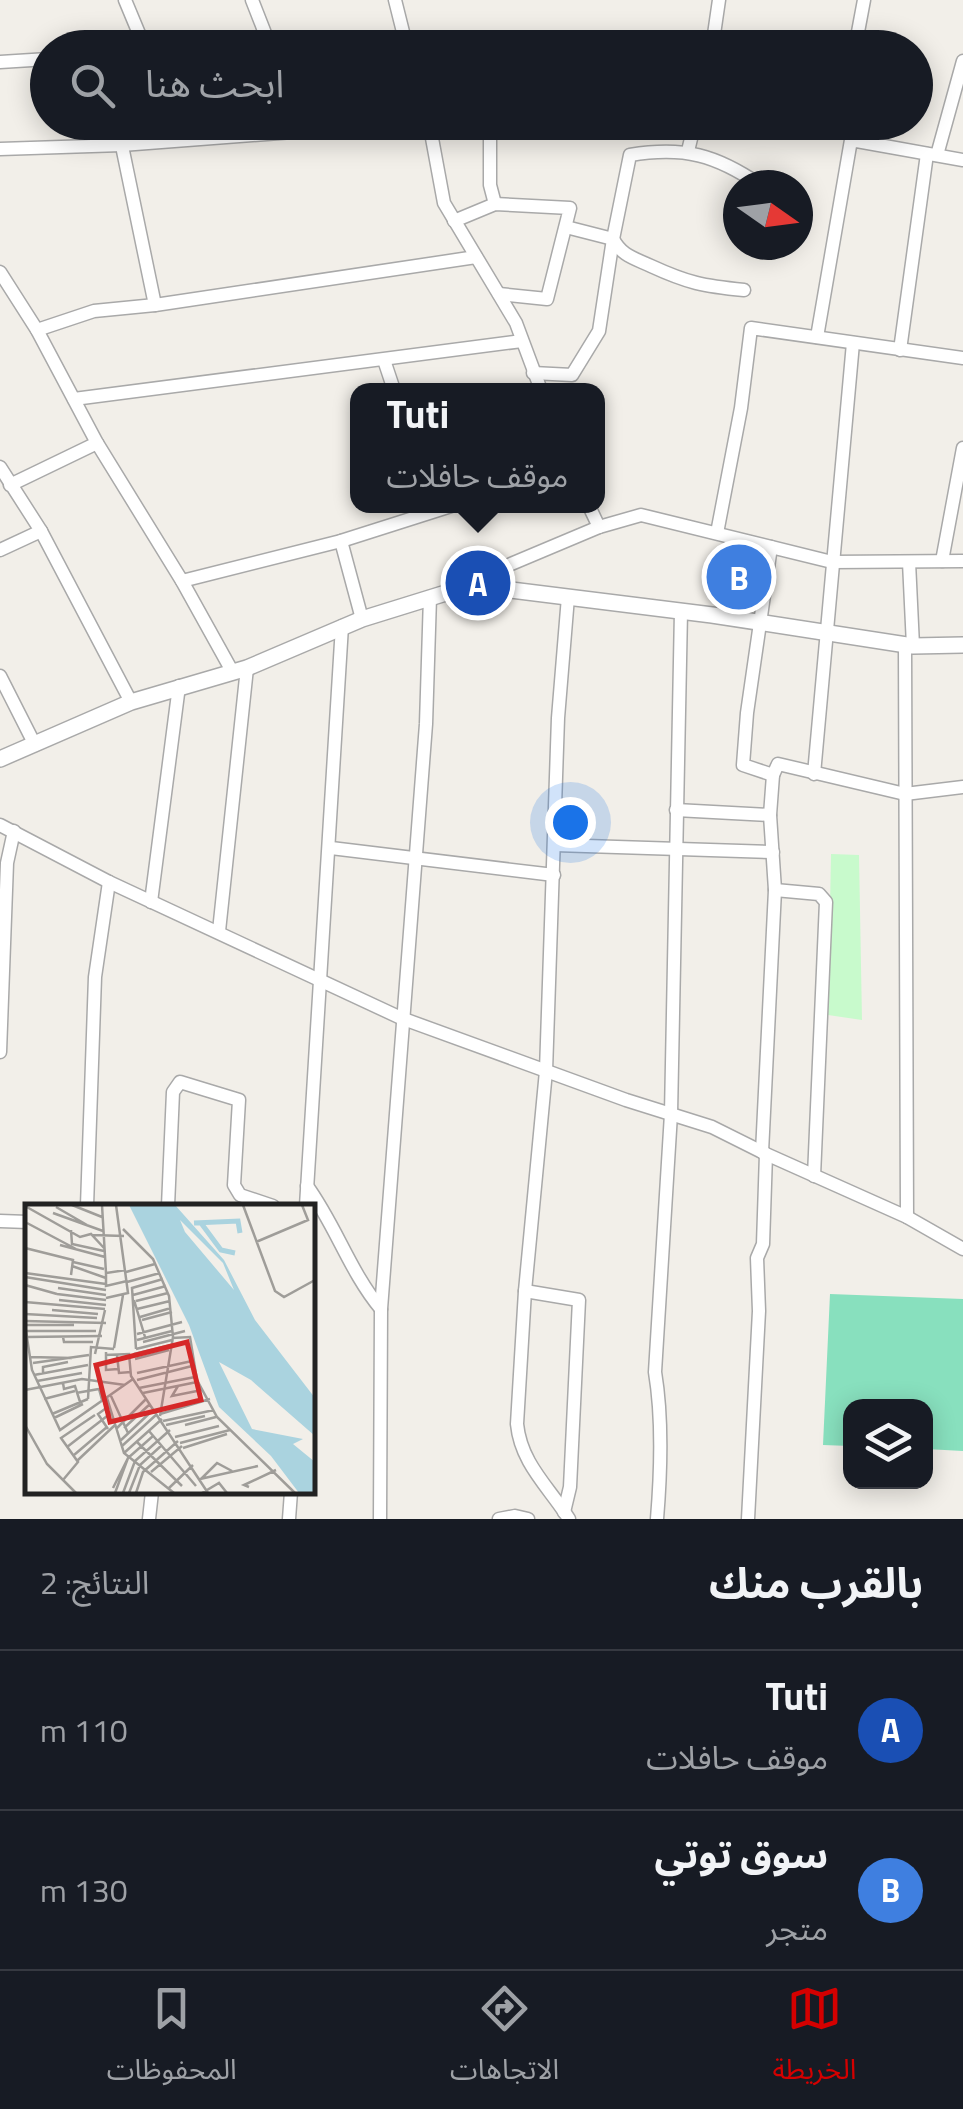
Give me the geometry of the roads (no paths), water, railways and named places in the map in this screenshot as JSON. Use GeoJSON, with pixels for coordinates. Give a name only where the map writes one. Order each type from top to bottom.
{"type":"FeatureCollection","features":[{"type":"Feature","properties":{"kind":"street"},"geometry":{"type":"LineString","coordinates":[[124,0],[137,30]]}},
{"type":"Feature","properties":{"kind":"street"},"geometry":{"type":"LineString","coordinates":[[252,0],[264,30]]}},
{"type":"Feature","properties":{"kind":"street"},"geometry":{"type":"LineString","coordinates":[[395,0],[403,30]]}},
{"type":"Feature","properties":{"kind":"street"},"geometry":{"type":"LineString","coordinates":[[715,30],[719,0]]}},
{"type":"Feature","properties":{"kind":"street"},"geometry":{"type":"LineString","coordinates":[[858,30],[864,0]]}},
{"type":"Feature","properties":{"kind":"street"},"geometry":{"type":"LineString","coordinates":[[0,62],[30,60]]}},
{"type":"Feature","properties":{"kind":"street"},"geometry":{"type":"LineString","coordinates":[[900,350],[932,154],[963,60]]}},
{"type":"Feature","properties":{"kind":"street"},"geometry":{"type":"LineString","coordinates":[[121,140],[155,305]]}},
{"type":"Feature","properties":{"kind":"street"},"geometry":{"type":"LineString","coordinates":[[0,149],[188,140]]}},
{"type":"Feature","properties":{"kind":"street"},"geometry":{"type":"LineString","coordinates":[[431,140],[442,196],[499,294],[538,383]]}},
{"type":"Feature","properties":{"kind":"street"},"geometry":{"type":"LineString","coordinates":[[490,140],[490,185],[495,204]]}},
{"type":"Feature","properties":{"kind":"street"},"geometry":{"type":"LineString","coordinates":[[688,151],[691,140]]}},
{"type":"Feature","properties":{"kind":"street"},"geometry":{"type":"LineString","coordinates":[[818,336],[851,140],[963,160]]}},
{"type":"Feature","properties":{"kind":"street"},"geometry":{"type":"LineString","coordinates":[[533,373],[572,375],[599,331],[630,155],[688,151],[737,170]]}},
{"type":"Feature","properties":{"kind":"street"},"geometry":{"type":"LineString","coordinates":[[454,221],[495,204],[567,206],[571,212],[546,299],[499,294]]}},
{"type":"Feature","properties":{"kind":"street"},"geometry":{"type":"LineString","coordinates":[[566,227],[613,240],[620,252],[668,276],[744,290]]}},
{"type":"Feature","properties":{"kind":"street"},"geometry":{"type":"LineString","coordinates":[[37,330],[94,311],[476,257]]}},
{"type":"Feature","properties":{"kind":"street"},"geometry":{"type":"LineString","coordinates":[[0,272],[37,330],[96,443],[240,670],[219,931]]}},
{"type":"Feature","properties":{"kind":"street"},"geometry":{"type":"LineString","coordinates":[[717,533],[742,408],[751,328],[963,358]]}},
{"type":"Feature","properties":{"kind":"street"},"geometry":{"type":"LineString","coordinates":[[74,399],[522,341]]}},
{"type":"Feature","properties":{"kind":"street"},"geometry":{"type":"LineString","coordinates":[[814,774],[852,343]]}},
{"type":"Feature","properties":{"kind":"street"},"geometry":{"type":"LineString","coordinates":[[384,360],[392,383]]}},
{"type":"Feature","properties":{"kind":"street"},"geometry":{"type":"LineString","coordinates":[[10,484],[96,443]]}},
{"type":"Feature","properties":{"kind":"street"},"geometry":{"type":"LineString","coordinates":[[942,561],[963,448]]}},
{"type":"Feature","properties":{"kind":"street"},"geometry":{"type":"LineString","coordinates":[[0,468],[40,531],[131,702]]}},
{"type":"Feature","properties":{"kind":"street"},"geometry":{"type":"LineString","coordinates":[[182,580],[341,541],[419,513]]}},
{"type":"Feature","properties":{"kind":"street"},"geometry":{"type":"LineString","coordinates":[[592,513],[598,527]]}},
{"type":"Feature","properties":{"kind":"street"},"geometry":{"type":"LineString","coordinates":[[0,759],[131,702],[240,670],[342,626],[478,583],[510,564],[598,527],[641,515],[832,562],[963,561]]}},
{"type":"Feature","properties":{"kind":"street"},"geometry":{"type":"LineString","coordinates":[[0,550],[40,531]]}},
{"type":"Feature","properties":{"kind":"street"},"geometry":{"type":"LineString","coordinates":[[341,541],[362,619]]}},
{"type":"Feature","properties":{"kind":"street"},"geometry":{"type":"LineString","coordinates":[[772,547],[746,714],[743,765],[773,775]]}},
{"type":"Feature","properties":{"kind":"street"},"geometry":{"type":"LineString","coordinates":[[907,1217],[905,794],[909,562]]}},
{"type":"Feature","properties":{"kind":"street"},"geometry":{"type":"LineString","coordinates":[[478,583],[909,646],[963,645]]}},
{"type":"Feature","properties":{"kind":"street"},"geometry":{"type":"LineString","coordinates":[[380,1519],[381,1309],[430,655],[430,596]]}},
{"type":"Feature","properties":{"kind":"street"},"geometry":{"type":"LineString","coordinates":[[567,1515],[540,1484],[519,1445],[517,1424],[546,1071],[558,718],[568,597]]}},
{"type":"Feature","properties":{"kind":"street"},"geometry":{"type":"LineString","coordinates":[[657,1519],[655,1372],[670,1114],[681,611]]}},
{"type":"Feature","properties":{"kind":"street"},"geometry":{"type":"LineString","coordinates":[[306,1204],[342,626]]}},
{"type":"Feature","properties":{"kind":"street"},"geometry":{"type":"LineString","coordinates":[[0,676],[34,745]]}},
{"type":"Feature","properties":{"kind":"street"},"geometry":{"type":"LineString","coordinates":[[150,902],[179,686]]}},
{"type":"Feature","properties":{"kind":"street"},"geometry":{"type":"LineString","coordinates":[[748,1519],[759,1311],[757,1258],[763,1244],[775,890],[770,816],[773,775],[778,764],[905,794],[963,787]]}},
{"type":"Feature","properties":{"kind":"street"},"geometry":{"type":"LineString","coordinates":[[676,810],[770,816]]}},
{"type":"Feature","properties":{"kind":"street"},"geometry":{"type":"LineString","coordinates":[[0,1052],[7,828],[150,902],[401,1018],[712,1127],[907,1217],[963,1249]]}},
{"type":"Feature","properties":{"kind":"street"},"geometry":{"type":"LineString","coordinates":[[555,845],[773,852]]}},
{"type":"Feature","properties":{"kind":"street"},"geometry":{"type":"LineString","coordinates":[[331,848],[554,875]]}},
{"type":"Feature","properties":{"kind":"street"},"geometry":{"type":"LineString","coordinates":[[87,1204],[95,977],[109,882]]}},
{"type":"Feature","properties":{"kind":"street"},"geometry":{"type":"LineString","coordinates":[[775,890],[819,894],[826,902],[814,1176]]}},
{"type":"Feature","properties":{"kind":"street"},"geometry":{"type":"LineString","coordinates":[[168,1204],[173,1092],[180,1082],[239,1100],[234,1185],[240,1195],[267,1204]]}},
{"type":"Feature","properties":{"kind":"street"},"geometry":{"type":"LineString","coordinates":[[308,1186],[327,1214],[358,1282],[381,1309]]}},
{"type":"Feature","properties":{"kind":"street"},"geometry":{"type":"LineString","coordinates":[[0,1221],[25,1222]]}},
{"type":"Feature","properties":{"kind":"street"},"geometry":{"type":"LineString","coordinates":[[525,1291],[579,1300],[567,1515]]}},
{"type":"Feature","properties":{"kind":"street"},"geometry":{"type":"LineString","coordinates":[[148,1519],[152,1494]]}},
{"type":"Feature","properties":{"kind":"street"},"geometry":{"type":"LineString","coordinates":[[290,1519],[291,1494]]}},
{"type":"Feature","properties":{"kind":"street"},"geometry":{"type":"LineString","coordinates":[[499,1519],[528,1519]]}},
{"type":"Feature","properties":{"kind":"place","name":"سوق توتي"},"geometry":{"type":"Point","coordinates":[739,577]}},
{"type":"Feature","properties":{"kind":"place","name":"Tuti"},"geometry":{"type":"Point","coordinates":[478,583]}}]}
